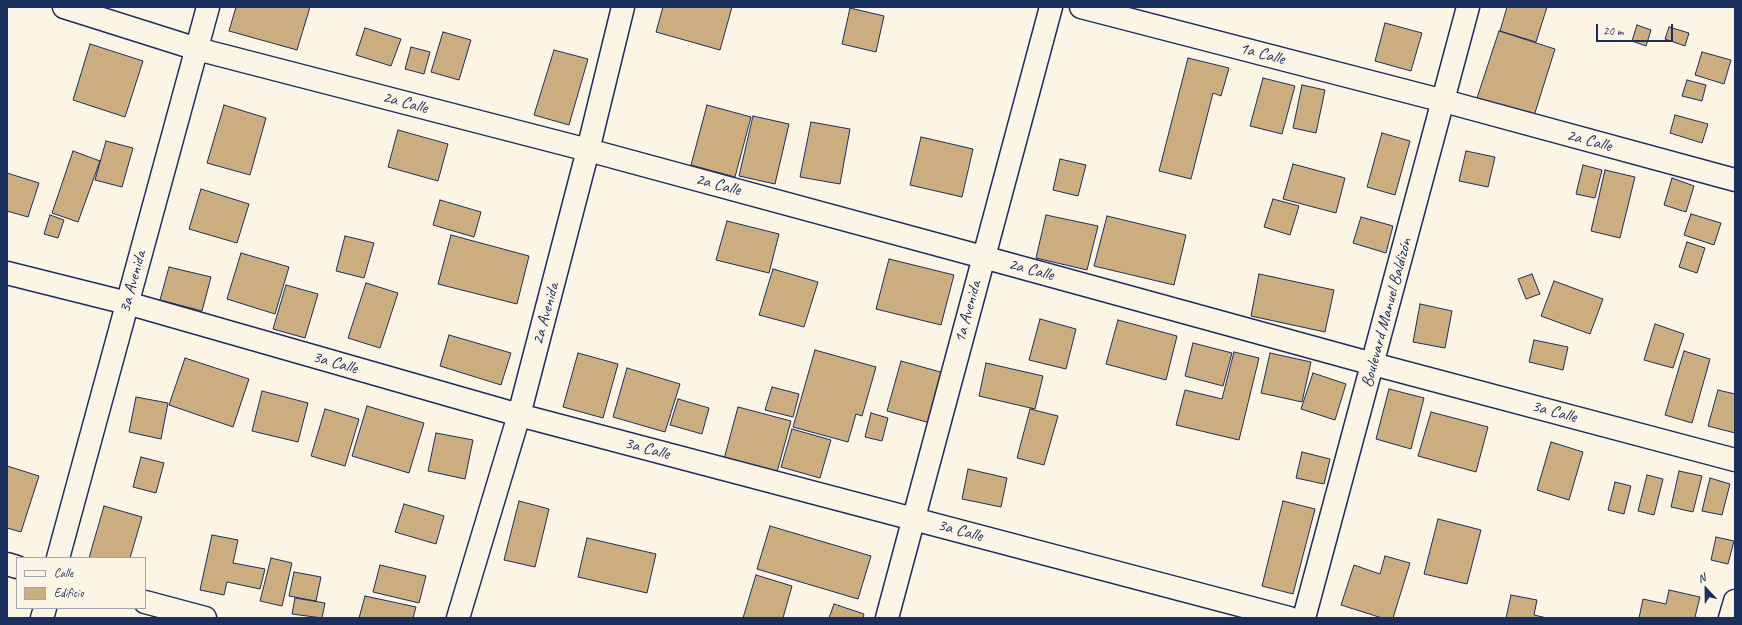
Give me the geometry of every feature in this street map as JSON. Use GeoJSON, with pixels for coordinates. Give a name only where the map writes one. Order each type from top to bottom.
{"type":"FeatureCollection","features":[{"type":"Feature","properties":{"kind":"street","name":"2a Calle"},"geometry":{"type":"LineString","coordinates":[[64,7],[198,49],[588,150],[1373,364]]}},
{"type":"Feature","properties":{"kind":"street","name":"3a Avenida"},"geometry":{"type":"LineString","coordinates":[[58,557],[198,49],[208,7]]}},
{"type":"Feature","properties":{"kind":"street","name":"2a Avenida"},"geometry":{"type":"LineString","coordinates":[[458,618],[519,415],[588,150],[623,7]]}},
{"type":"Feature","properties":{"kind":"street","name":"1a Avenida"},"geometry":{"type":"LineString","coordinates":[[887,618],[1051,7]]}},
{"type":"Feature","properties":{"kind":"street","name":"1a Calle"},"geometry":{"type":"LineString","coordinates":[[1081,7],[1444,101]]}},
{"type":"Feature","properties":{"kind":"street","name":"Boulevard Manuel Baldizón"},"geometry":{"type":"LineString","coordinates":[[1304,618],[1468,7]]}},
{"type":"Feature","properties":{"kind":"street","name":"2a Calle"},"geometry":{"type":"LineString","coordinates":[[1444,101],[1735,180]]}},
{"type":"Feature","properties":{"kind":"street","name":"3a Calle"},"geometry":{"type":"LineString","coordinates":[[7,273],[127,304],[519,415],[1289,618]]}},
{"type":"Feature","properties":{"kind":"street","name":"3a Calle"},"geometry":{"type":"LineString","coordinates":[[1373,364],[1735,460]]}},
{"type":"Feature","properties":{"kind":"street"},"geometry":{"type":"LineString","coordinates":[[1730,618],[1735,601]]}},
{"type":"Feature","properties":{"kind":"street"},"geometry":{"type":"LineString","coordinates":[[146,602],[205,618]]}},
{"type":"Feature","properties":{"kind":"building"},"geometry":{"type":"Polygon","coordinates":[[[236,7],[310,7],[297,50],[229,31],[236,7]]]}},
{"type":"Feature","properties":{"kind":"building"},"geometry":{"type":"Polygon","coordinates":[[[663,7],[732,7],[720,50],[656,32],[663,7]]]}},
{"type":"Feature","properties":{"kind":"building"},"geometry":{"type":"Polygon","coordinates":[[[1507,7],[1547,7],[1536,42],[1500,31],[1507,7]]]}},
{"type":"Feature","properties":{"kind":"building"},"geometry":{"type":"Polygon","coordinates":[[[850,8],[884,16],[876,52],[842,44],[850,8]]]}},
{"type":"Feature","properties":{"kind":"building"},"geometry":{"type":"Polygon","coordinates":[[[1385,23],[1422,33],[1411,71],[1375,61],[1385,23]]]}},
{"type":"Feature","properties":{"kind":"building"},"geometry":{"type":"Polygon","coordinates":[[[1637,25],[1651,30],[1646,46],[1632,41],[1637,25]]]}},
{"type":"Feature","properties":{"kind":"building"},"geometry":{"type":"Polygon","coordinates":[[[1669,27],[1689,33],[1685,46],[1665,39],[1669,27]]]}},
{"type":"Feature","properties":{"kind":"building"},"geometry":{"type":"Polygon","coordinates":[[[365,28],[401,39],[391,66],[356,55],[365,28]]]}},
{"type":"Feature","properties":{"kind":"building"},"geometry":{"type":"Polygon","coordinates":[[[1499,31],[1555,49],[1534,116],[1477,98],[1499,31]]]}},
{"type":"Feature","properties":{"kind":"building"},"geometry":{"type":"Polygon","coordinates":[[[443,32],[471,40],[459,80],[431,72],[443,32]]]}},
{"type":"Feature","properties":{"kind":"building"},"geometry":{"type":"Polygon","coordinates":[[[90,44],[143,61],[125,117],[73,100],[90,44]]]}},
{"type":"Feature","properties":{"kind":"building"},"geometry":{"type":"Polygon","coordinates":[[[411,47],[430,52],[424,74],[405,69],[411,47]]]}},
{"type":"Feature","properties":{"kind":"building"},"geometry":{"type":"Polygon","coordinates":[[[554,50],[588,59],[569,125],[534,115],[554,50]]]}},
{"type":"Feature","properties":{"kind":"building"},"geometry":{"type":"Polygon","coordinates":[[[1702,52],[1731,60],[1724,84],[1695,75],[1702,52]]]}},
{"type":"Feature","properties":{"kind":"building"},"geometry":{"type":"Polygon","coordinates":[[[1188,58],[1229,68],[1221,96],[1213,93],[1191,179],[1159,171],[1188,58]]]}},
{"type":"Feature","properties":{"kind":"building"},"geometry":{"type":"Polygon","coordinates":[[[1263,78],[1295,86],[1282,134],[1250,126],[1263,78]]]}},
{"type":"Feature","properties":{"kind":"building"},"geometry":{"type":"Polygon","coordinates":[[[1687,80],[1706,85],[1702,101],[1682,96],[1687,80]]]}},
{"type":"Feature","properties":{"kind":"building"},"geometry":{"type":"Polygon","coordinates":[[[1302,85],[1325,90],[1316,133],[1293,128],[1302,85]]]}},
{"type":"Feature","properties":{"kind":"building"},"geometry":{"type":"Polygon","coordinates":[[[224,105],[266,118],[250,175],[207,163],[224,105]]]}},
{"type":"Feature","properties":{"kind":"building"},"geometry":{"type":"Polygon","coordinates":[[[707,105],[751,117],[735,177],[691,165],[707,105]]]}},
{"type":"Feature","properties":{"kind":"building"},"geometry":{"type":"Polygon","coordinates":[[[1675,115],[1708,124],[1702,143],[1670,133],[1675,115]]]}},
{"type":"Feature","properties":{"kind":"building"},"geometry":{"type":"Polygon","coordinates":[[[753,116],[789,124],[775,184],[739,176],[753,116]]]}},
{"type":"Feature","properties":{"kind":"building"},"geometry":{"type":"Polygon","coordinates":[[[811,122],[850,129],[840,184],[800,177],[811,122]]]}},
{"type":"Feature","properties":{"kind":"building"},"geometry":{"type":"Polygon","coordinates":[[[398,130],[448,144],[438,181],[388,167],[398,130]]]}},
{"type":"Feature","properties":{"kind":"building"},"geometry":{"type":"Polygon","coordinates":[[[1382,133],[1410,141],[1395,195],[1367,187],[1382,133]]]}},
{"type":"Feature","properties":{"kind":"building"},"geometry":{"type":"Polygon","coordinates":[[[921,137],[973,149],[962,197],[910,185],[921,137]]]}},
{"type":"Feature","properties":{"kind":"building"},"geometry":{"type":"Polygon","coordinates":[[[106,141],[133,148],[122,187],[95,180],[106,141]]]}},
{"type":"Feature","properties":{"kind":"building"},"geometry":{"type":"Polygon","coordinates":[[[73,151],[100,161],[78,222],[52,213],[73,151]]]}},
{"type":"Feature","properties":{"kind":"building"},"geometry":{"type":"Polygon","coordinates":[[[1466,151],[1495,157],[1488,187],[1459,181],[1466,151]]]}},
{"type":"Feature","properties":{"kind":"building"},"geometry":{"type":"Polygon","coordinates":[[[1060,159],[1086,165],[1078,196],[1053,190],[1060,159]]]}},
{"type":"Feature","properties":{"kind":"building"},"geometry":{"type":"Polygon","coordinates":[[[1293,164],[1345,178],[1336,213],[1283,199],[1293,164]]]}},
{"type":"Feature","properties":{"kind":"building"},"geometry":{"type":"Polygon","coordinates":[[[1583,165],[1602,170],[1595,198],[1576,194],[1583,165]]]}},
{"type":"Feature","properties":{"kind":"building"},"geometry":{"type":"Polygon","coordinates":[[[1605,170],[1635,177],[1620,238],[1591,231],[1605,170]]]}},
{"type":"Feature","properties":{"kind":"building"},"geometry":{"type":"Polygon","coordinates":[[[7,173],[39,183],[28,217],[7,211],[7,173]]]}},
{"type":"Feature","properties":{"kind":"building"},"geometry":{"type":"Polygon","coordinates":[[[1672,178],[1694,186],[1686,212],[1664,205],[1672,178]]]}},
{"type":"Feature","properties":{"kind":"building"},"geometry":{"type":"Polygon","coordinates":[[[201,189],[249,204],[237,243],[189,229],[201,189]]]}},
{"type":"Feature","properties":{"kind":"building"},"geometry":{"type":"Polygon","coordinates":[[[1273,199],[1299,206],[1290,235],[1264,227],[1273,199]]]}},
{"type":"Feature","properties":{"kind":"building"},"geometry":{"type":"Polygon","coordinates":[[[440,200],[481,212],[474,237],[433,225],[440,200]]]}},
{"type":"Feature","properties":{"kind":"building"},"geometry":{"type":"Polygon","coordinates":[[[1691,214],[1721,223],[1714,245],[1684,235],[1691,214]]]}},
{"type":"Feature","properties":{"kind":"building"},"geometry":{"type":"Polygon","coordinates":[[[50,215],[64,220],[58,238],[44,234],[50,215]]]}},
{"type":"Feature","properties":{"kind":"building"},"geometry":{"type":"Polygon","coordinates":[[[1046,215],[1098,226],[1087,270],[1036,258],[1046,215]]]}},
{"type":"Feature","properties":{"kind":"building"},"geometry":{"type":"Polygon","coordinates":[[[1107,216],[1186,235],[1174,285],[1094,266],[1107,216]]]}},
{"type":"Feature","properties":{"kind":"building"},"geometry":{"type":"Polygon","coordinates":[[[1361,217],[1393,226],[1386,253],[1353,243],[1361,217]]]}},
{"type":"Feature","properties":{"kind":"building"},"geometry":{"type":"Polygon","coordinates":[[[727,221],[779,234],[769,273],[716,260],[727,221]]]}},
{"type":"Feature","properties":{"kind":"building"},"geometry":{"type":"Polygon","coordinates":[[[451,235],[529,256],[517,304],[438,284],[451,235]]]}},
{"type":"Feature","properties":{"kind":"building"},"geometry":{"type":"Polygon","coordinates":[[[345,236],[374,243],[364,278],[336,271],[345,236]]]}},
{"type":"Feature","properties":{"kind":"building"},"geometry":{"type":"Polygon","coordinates":[[[1687,242],[1705,248],[1697,273],[1679,267],[1687,242]]]}},
{"type":"Feature","properties":{"kind":"building"},"geometry":{"type":"Polygon","coordinates":[[[241,253],[289,267],[275,314],[227,299],[241,253]]]}},
{"type":"Feature","properties":{"kind":"building"},"geometry":{"type":"Polygon","coordinates":[[[889,259],[954,275],[941,325],[876,309],[889,259]]]}},
{"type":"Feature","properties":{"kind":"building"},"geometry":{"type":"Polygon","coordinates":[[[169,267],[211,277],[202,311],[160,300],[169,267]]]}},
{"type":"Feature","properties":{"kind":"building"},"geometry":{"type":"Polygon","coordinates":[[[773,269],[818,282],[804,327],[759,315],[773,269]]]}},
{"type":"Feature","properties":{"kind":"building"},"geometry":{"type":"Polygon","coordinates":[[[1259,274],[1334,290],[1325,332],[1251,316],[1259,274]]]}},
{"type":"Feature","properties":{"kind":"building"},"geometry":{"type":"Polygon","coordinates":[[[1532,274],[1540,294],[1526,299],[1518,279],[1532,274]]]}},
{"type":"Feature","properties":{"kind":"building"},"geometry":{"type":"Polygon","coordinates":[[[1554,281],[1603,299],[1590,334],[1541,316],[1554,281]]]}},
{"type":"Feature","properties":{"kind":"building"},"geometry":{"type":"Polygon","coordinates":[[[366,283],[398,293],[380,348],[348,338],[366,283]]]}},
{"type":"Feature","properties":{"kind":"building"},"geometry":{"type":"Polygon","coordinates":[[[286,285],[318,294],[305,338],[273,329],[286,285]]]}},
{"type":"Feature","properties":{"kind":"building"},"geometry":{"type":"Polygon","coordinates":[[[1420,304],[1452,311],[1445,348],[1413,342],[1420,304]]]}},
{"type":"Feature","properties":{"kind":"building"},"geometry":{"type":"Polygon","coordinates":[[[1040,319],[1076,329],[1066,369],[1029,360],[1040,319]]]}},
{"type":"Feature","properties":{"kind":"building"},"geometry":{"type":"Polygon","coordinates":[[[1118,320],[1177,336],[1166,380],[1106,364],[1118,320]]]}},
{"type":"Feature","properties":{"kind":"building"},"geometry":{"type":"Polygon","coordinates":[[[1655,324],[1684,334],[1673,368],[1644,360],[1655,324]]]}},
{"type":"Feature","properties":{"kind":"building"},"geometry":{"type":"Polygon","coordinates":[[[449,335],[511,353],[501,385],[440,366],[449,335]]]}},
{"type":"Feature","properties":{"kind":"building"},"geometry":{"type":"Polygon","coordinates":[[[1534,340],[1568,347],[1563,370],[1529,362],[1534,340]]]}},
{"type":"Feature","properties":{"kind":"building"},"geometry":{"type":"Polygon","coordinates":[[[1193,343],[1232,353],[1223,386],[1185,376],[1193,343]]]}},
{"type":"Feature","properties":{"kind":"building"},"geometry":{"type":"Polygon","coordinates":[[[815,350],[876,367],[862,416],[856,414],[848,442],[793,427],[815,350]]]}},
{"type":"Feature","properties":{"kind":"building"},"geometry":{"type":"Polygon","coordinates":[[[1684,351],[1710,359],[1692,423],[1665,415],[1684,351]]]}},
{"type":"Feature","properties":{"kind":"building"},"geometry":{"type":"Polygon","coordinates":[[[1234,352],[1259,358],[1239,440],[1176,425],[1185,390],[1222,399],[1234,352]]]}},
{"type":"Feature","properties":{"kind":"building"},"geometry":{"type":"Polygon","coordinates":[[[578,353],[618,364],[603,418],[563,407],[578,353]]]}},
{"type":"Feature","properties":{"kind":"building"},"geometry":{"type":"Polygon","coordinates":[[[1270,353],[1311,362],[1302,402],[1261,393],[1270,353]]]}},
{"type":"Feature","properties":{"kind":"building"},"geometry":{"type":"Polygon","coordinates":[[[185,358],[249,379],[233,427],[169,405],[185,358]]]}},
{"type":"Feature","properties":{"kind":"building"},"geometry":{"type":"Polygon","coordinates":[[[901,361],[944,373],[930,423],[887,411],[901,361]]]}},
{"type":"Feature","properties":{"kind":"building"},"geometry":{"type":"Polygon","coordinates":[[[986,363],[1043,376],[1035,409],[979,396],[986,363]]]}},
{"type":"Feature","properties":{"kind":"building"},"geometry":{"type":"Polygon","coordinates":[[[627,368],[680,384],[665,432],[613,417],[627,368]]]}},
{"type":"Feature","properties":{"kind":"building"},"geometry":{"type":"Polygon","coordinates":[[[1313,373],[1346,384],[1335,420],[1301,409],[1313,373]]]}},
{"type":"Feature","properties":{"kind":"building"},"geometry":{"type":"Polygon","coordinates":[[[772,387],[799,394],[793,417],[765,410],[772,387]]]}},
{"type":"Feature","properties":{"kind":"building"},"geometry":{"type":"Polygon","coordinates":[[[1389,389],[1424,398],[1411,449],[1376,439],[1389,389]]]}},
{"type":"Feature","properties":{"kind":"building"},"geometry":{"type":"Polygon","coordinates":[[[1718,390],[1735,394],[1735,433],[1708,426],[1718,390]]]}},
{"type":"Feature","properties":{"kind":"building"},"geometry":{"type":"Polygon","coordinates":[[[262,391],[308,403],[298,442],[252,431],[262,391]]]}},
{"type":"Feature","properties":{"kind":"building"},"geometry":{"type":"Polygon","coordinates":[[[136,397],[168,403],[161,439],[129,432],[136,397]]]}},
{"type":"Feature","properties":{"kind":"building"},"geometry":{"type":"Polygon","coordinates":[[[678,399],[709,408],[702,434],[670,425],[678,399]]]}},
{"type":"Feature","properties":{"kind":"building"},"geometry":{"type":"Polygon","coordinates":[[[367,406],[424,423],[409,473],[352,456],[367,406]]]}},
{"type":"Feature","properties":{"kind":"building"},"geometry":{"type":"Polygon","coordinates":[[[738,407],[791,421],[777,472],[724,459],[738,407]]]}},
{"type":"Feature","properties":{"kind":"building"},"geometry":{"type":"Polygon","coordinates":[[[325,409],[359,419],[345,466],[311,456],[325,409]]]}},
{"type":"Feature","properties":{"kind":"building"},"geometry":{"type":"Polygon","coordinates":[[[1030,409],[1058,416],[1044,465],[1017,458],[1030,409]]]}},
{"type":"Feature","properties":{"kind":"building"},"geometry":{"type":"Polygon","coordinates":[[[1431,412],[1488,427],[1476,472],[1418,456],[1431,412]]]}},
{"type":"Feature","properties":{"kind":"building"},"geometry":{"type":"Polygon","coordinates":[[[871,413],[888,418],[882,441],[865,437],[871,413]]]}},
{"type":"Feature","properties":{"kind":"building"},"geometry":{"type":"Polygon","coordinates":[[[792,429],[831,440],[820,478],[781,467],[792,429]]]}},
{"type":"Feature","properties":{"kind":"building"},"geometry":{"type":"Polygon","coordinates":[[[436,433],[473,440],[465,479],[428,471],[436,433]]]}},
{"type":"Feature","properties":{"kind":"building"},"geometry":{"type":"Polygon","coordinates":[[[1551,442],[1583,452],[1569,500],[1537,490],[1551,442]]]}},
{"type":"Feature","properties":{"kind":"building"},"geometry":{"type":"Polygon","coordinates":[[[1302,452],[1330,459],[1324,484],[1296,478],[1302,452]]]}},
{"type":"Feature","properties":{"kind":"building"},"geometry":{"type":"Polygon","coordinates":[[[141,457],[164,463],[156,493],[133,487],[141,457]]]}},
{"type":"Feature","properties":{"kind":"building"},"geometry":{"type":"Polygon","coordinates":[[[7,466],[39,476],[21,532],[7,528],[7,466]]]}},
{"type":"Feature","properties":{"kind":"building"},"geometry":{"type":"Polygon","coordinates":[[[968,469],[1007,478],[1001,507],[962,499],[968,469]]]}},
{"type":"Feature","properties":{"kind":"building"},"geometry":{"type":"Polygon","coordinates":[[[1679,471],[1702,476],[1693,512],[1671,507],[1679,471]]]}},
{"type":"Feature","properties":{"kind":"building"},"geometry":{"type":"Polygon","coordinates":[[[1647,475],[1663,479],[1654,515],[1638,511],[1647,475]]]}},
{"type":"Feature","properties":{"kind":"building"},"geometry":{"type":"Polygon","coordinates":[[[1710,478],[1730,484],[1722,515],[1702,511],[1710,478]]]}},
{"type":"Feature","properties":{"kind":"building"},"geometry":{"type":"Polygon","coordinates":[[[1615,482],[1631,486],[1624,514],[1608,510],[1615,482]]]}},
{"type":"Feature","properties":{"kind":"building"},"geometry":{"type":"Polygon","coordinates":[[[519,501],[549,509],[535,567],[504,560],[519,501]]]}},
{"type":"Feature","properties":{"kind":"building"},"geometry":{"type":"Polygon","coordinates":[[[1283,501],[1315,509],[1293,594],[1262,586],[1283,501]]]}},
{"type":"Feature","properties":{"kind":"building"},"geometry":{"type":"Polygon","coordinates":[[[404,504],[444,516],[436,544],[395,532],[404,504]]]}},
{"type":"Feature","properties":{"kind":"building"},"geometry":{"type":"Polygon","coordinates":[[[104,506],[142,517],[130,557],[89,557],[104,506]]]}},
{"type":"Feature","properties":{"kind":"building"},"geometry":{"type":"Polygon","coordinates":[[[1438,519],[1481,530],[1467,584],[1424,574],[1438,519]]]}},
{"type":"Feature","properties":{"kind":"building"},"geometry":{"type":"Polygon","coordinates":[[[770,526],[871,556],[858,599],[757,569],[770,526]]]}},
{"type":"Feature","properties":{"kind":"building"},"geometry":{"type":"Polygon","coordinates":[[[212,535],[238,540],[233,563],[265,569],[260,589],[227,582],[224,595],[200,590],[212,535]]]}},
{"type":"Feature","properties":{"kind":"building"},"geometry":{"type":"Polygon","coordinates":[[[1716,537],[1734,541],[1728,564],[1711,560],[1716,537]]]}},
{"type":"Feature","properties":{"kind":"building"},"geometry":{"type":"Polygon","coordinates":[[[587,538],[656,554],[647,593],[578,577],[587,538]]]}},
{"type":"Feature","properties":{"kind":"building"},"geometry":{"type":"Polygon","coordinates":[[[1385,556],[1410,563],[1393,618],[1382,618],[1341,605],[1354,565],[1380,574],[1385,556]]]}},
{"type":"Feature","properties":{"kind":"building"},"geometry":{"type":"Polygon","coordinates":[[[271,558],[292,563],[282,606],[260,601],[271,558]]]}},
{"type":"Feature","properties":{"kind":"building"},"geometry":{"type":"Polygon","coordinates":[[[380,565],[426,576],[419,603],[373,592],[380,565]]]}},
{"type":"Feature","properties":{"kind":"building"},"geometry":{"type":"Polygon","coordinates":[[[294,572],[321,577],[316,601],[289,596],[294,572]]]}},
{"type":"Feature","properties":{"kind":"building"},"geometry":{"type":"Polygon","coordinates":[[[756,575],[792,586],[783,618],[743,618],[756,575]]]}},
{"type":"Feature","properties":{"kind":"building"},"geometry":{"type":"Polygon","coordinates":[[[1669,590],[1700,597],[1695,617],[1701,618],[1639,618],[1643,599],[1666,604],[1669,590]]]}},
{"type":"Feature","properties":{"kind":"building"},"geometry":{"type":"Polygon","coordinates":[[[1511,595],[1537,600],[1534,615],[1547,618],[1506,618],[1511,595]]]}},
{"type":"Feature","properties":{"kind":"building"},"geometry":{"type":"Polygon","coordinates":[[[365,596],[416,607],[413,618],[359,618],[365,596]]]}},
{"type":"Feature","properties":{"kind":"building"},"geometry":{"type":"Polygon","coordinates":[[[295,598],[325,603],[322,618],[292,614],[295,598]]]}},
{"type":"Feature","properties":{"kind":"building"},"geometry":{"type":"Polygon","coordinates":[[[834,604],[864,614],[863,618],[829,618],[834,604]]]}}]}
